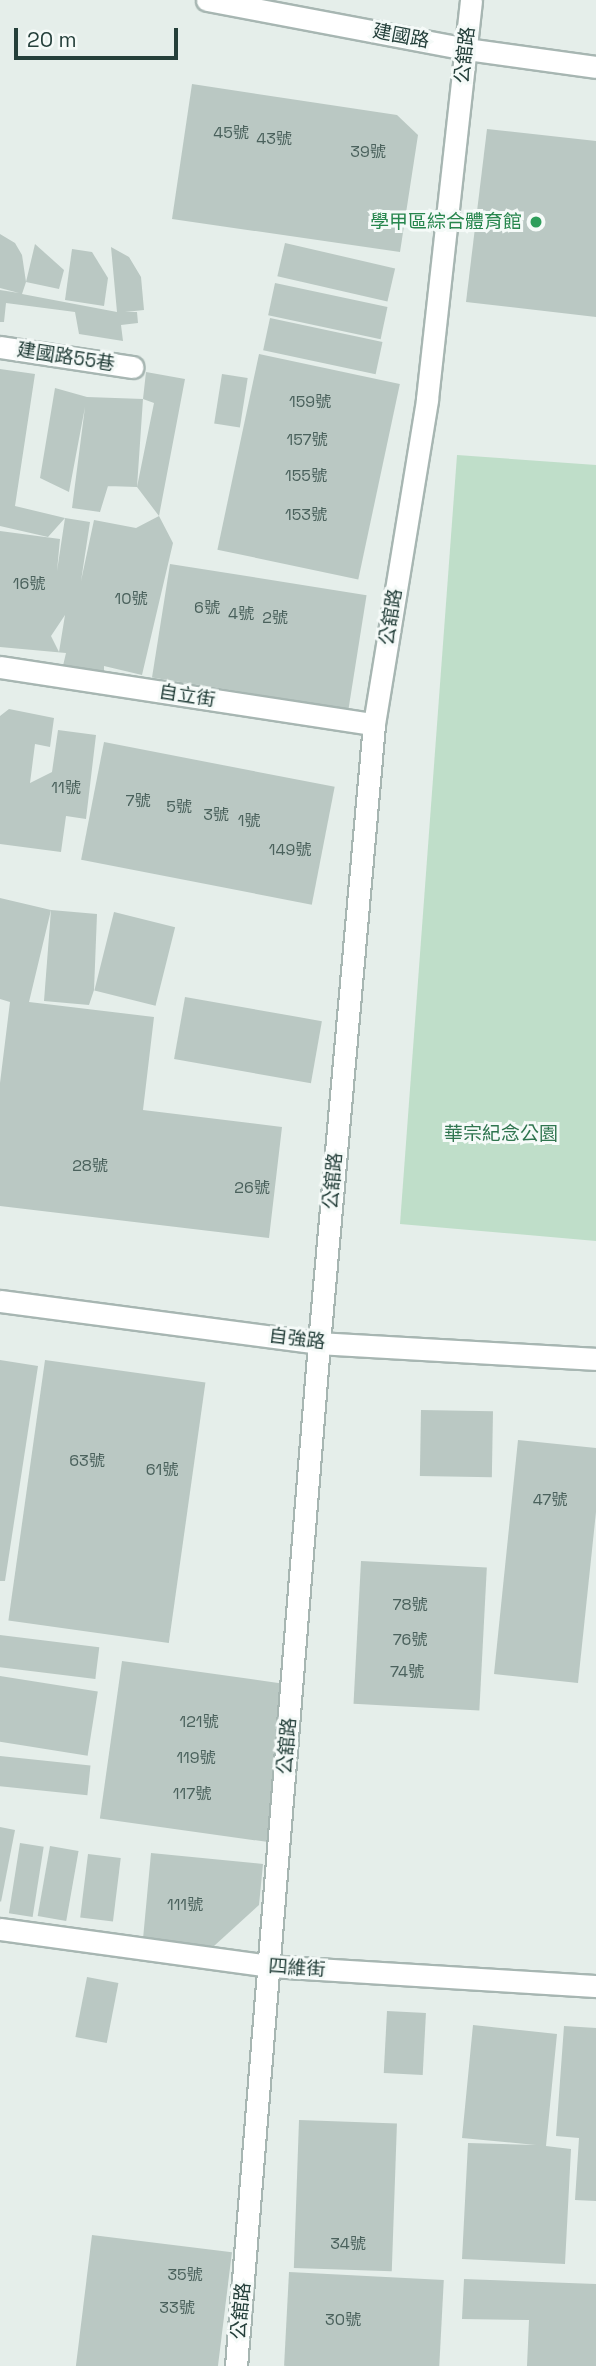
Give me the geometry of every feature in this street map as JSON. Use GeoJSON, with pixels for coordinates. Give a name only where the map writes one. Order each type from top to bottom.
{"type":"FeatureCollection","features":[{"type":"Feature","properties":{"kind":"street","name":"建國路"},"geometry":{"type":"LineString","coordinates":[[207,0],[467,49],[596,67]]}},
{"type":"Feature","properties":{"kind":"street","name":"公舘路"},"geometry":{"type":"LineString","coordinates":[[236,2366],[319,1343],[374,724],[427,399],[471,0]]}},
{"type":"Feature","properties":{"kind":"street","name":"建國路55巷"},"geometry":{"type":"LineString","coordinates":[[0,346],[132,367]]}},
{"type":"Feature","properties":{"kind":"street","name":"自立街"},"geometry":{"type":"LineString","coordinates":[[0,667],[374,724]]}},
{"type":"Feature","properties":{"kind":"street","name":"自強路"},"geometry":{"type":"LineString","coordinates":[[0,1301],[319,1343],[596,1359]]}},
{"type":"Feature","properties":{"kind":"street","name":"四維街"},"geometry":{"type":"LineString","coordinates":[[0,1929],[270,1966],[596,1986]]}},
{"type":"Feature","properties":{"kind":"green space","name":"華宗紀念公園"},"geometry":{"type":"Polygon","coordinates":[[[457,455],[596,465],[596,1241],[400,1224],[457,455]]]}},
{"type":"Feature","properties":{"kind":"building"},"geometry":{"type":"Polygon","coordinates":[[[192,84],[397,115],[418,135],[400,252],[172,219],[192,84]]]}},
{"type":"Feature","properties":{"kind":"building","name":"學甲區綜合體育館"},"geometry":{"type":"Polygon","coordinates":[[[487,129],[596,141],[596,317],[466,302],[487,129]]]}},
{"type":"Feature","properties":{"kind":"building"},"geometry":{"type":"Polygon","coordinates":[[[0,234],[15,243],[22,255],[26,282],[22,294],[117,312],[111,247],[129,257],[141,277],[144,310],[125,312],[137,312],[138,323],[121,325],[123,341],[79,334],[75,312],[6,303],[4,322],[0,322],[0,290],[19,293],[0,288],[0,234]]]}},
{"type":"Feature","properties":{"kind":"building"},"geometry":{"type":"Polygon","coordinates":[[[285,243],[395,268],[387,302],[277,276],[285,243]]]}},
{"type":"Feature","properties":{"kind":"building"},"geometry":{"type":"Polygon","coordinates":[[[35,244],[64,270],[59,289],[26,282],[35,244]]]}},
{"type":"Feature","properties":{"kind":"building"},"geometry":{"type":"Polygon","coordinates":[[[72,249],[92,252],[108,278],[104,306],[65,300],[72,249]]]}},
{"type":"Feature","properties":{"kind":"building"},"geometry":{"type":"Polygon","coordinates":[[[275,283],[387,307],[381,339],[268,315],[275,283]]]}},
{"type":"Feature","properties":{"kind":"building"},"geometry":{"type":"Polygon","coordinates":[[[270,318],[382,342],[376,374],[263,350],[270,318]]]}},
{"type":"Feature","properties":{"kind":"building"},"geometry":{"type":"Polygon","coordinates":[[[259,354],[400,384],[358,580],[217,550],[259,354]]]}},
{"type":"Feature","properties":{"kind":"building"},"geometry":{"type":"Polygon","coordinates":[[[0,369],[35,374],[15,506],[65,518],[48,537],[0,526],[0,369]]]}},
{"type":"Feature","properties":{"kind":"building"},"geometry":{"type":"Polygon","coordinates":[[[146,372],[185,379],[159,516],[137,487],[154,403],[143,399],[146,372]]]}},
{"type":"Feature","properties":{"kind":"building"},"geometry":{"type":"Polygon","coordinates":[[[222,374],[248,378],[240,427],[214,423],[222,374]]]}},
{"type":"Feature","properties":{"kind":"building"},"geometry":{"type":"Polygon","coordinates":[[[55,388],[87,397],[143,399],[137,487],[108,486],[100,512],[72,508],[85,407],[69,492],[40,478],[55,388]]]}},
{"type":"Feature","properties":{"kind":"building"},"geometry":{"type":"Polygon","coordinates":[[[159,516],[173,543],[142,675],[104,666],[104,679],[62,670],[66,653],[0,647],[0,531],[60,539],[57,571],[65,518],[90,522],[81,581],[94,520],[136,528],[159,516]],[[65,615],[51,636],[59,652],[65,615]]]}},
{"type":"Feature","properties":{"kind":"building"},"geometry":{"type":"Polygon","coordinates":[[[170,564],[367,595],[349,709],[152,678],[170,564]]]}},
{"type":"Feature","properties":{"kind":"building"},"geometry":{"type":"Polygon","coordinates":[[[9,709],[54,718],[50,747],[35,744],[30,783],[52,772],[58,730],[96,735],[86,819],[66,816],[61,852],[0,844],[0,716],[9,709]]]}},
{"type":"Feature","properties":{"kind":"building"},"geometry":{"type":"Polygon","coordinates":[[[104,742],[335,787],[312,905],[81,860],[104,742]]]}},
{"type":"Feature","properties":{"kind":"building"},"geometry":{"type":"Polygon","coordinates":[[[0,898],[51,910],[29,1002],[154,1017],[143,1110],[282,1127],[269,1238],[0,1206],[0,1083],[10,1002],[0,999],[0,898]]]}},
{"type":"Feature","properties":{"kind":"building"},"geometry":{"type":"Polygon","coordinates":[[[51,910],[97,914],[94,990],[89,1005],[44,1001],[51,910]]]}},
{"type":"Feature","properties":{"kind":"building"},"geometry":{"type":"Polygon","coordinates":[[[114,912],[175,927],[156,1006],[94,991],[114,912]]]}},
{"type":"Feature","properties":{"kind":"building"},"geometry":{"type":"Polygon","coordinates":[[[185,997],[322,1021],[311,1083],[174,1059],[185,997]]]}},
{"type":"Feature","properties":{"kind":"building"},"geometry":{"type":"Polygon","coordinates":[[[0,1360],[38,1366],[5,1581],[0,1581],[0,1360]]]}},
{"type":"Feature","properties":{"kind":"building"},"geometry":{"type":"Polygon","coordinates":[[[45,1360],[205,1383],[169,1643],[8,1620],[45,1360]]]}},
{"type":"Feature","properties":{"kind":"building"},"geometry":{"type":"Polygon","coordinates":[[[421,1410],[493,1411],[492,1477],[420,1476],[421,1410]]]}},
{"type":"Feature","properties":{"kind":"building"},"geometry":{"type":"Polygon","coordinates":[[[518,1440],[596,1448],[596,1512],[578,1683],[494,1674],[518,1440]]]}},
{"type":"Feature","properties":{"kind":"building"},"geometry":{"type":"Polygon","coordinates":[[[361,1561],[487,1568],[479,1710],[354,1704],[361,1561]]]}},
{"type":"Feature","properties":{"kind":"building"},"geometry":{"type":"Polygon","coordinates":[[[0,1635],[99,1647],[95,1679],[0,1667],[0,1635]]]}},
{"type":"Feature","properties":{"kind":"building"},"geometry":{"type":"Polygon","coordinates":[[[122,1661],[290,1685],[268,1842],[100,1818],[122,1661]]]}},
{"type":"Feature","properties":{"kind":"building"},"geometry":{"type":"Polygon","coordinates":[[[0,1676],[98,1691],[88,1756],[0,1742],[0,1676]]]}},
{"type":"Feature","properties":{"kind":"building"},"geometry":{"type":"Polygon","coordinates":[[[0,1756],[91,1766],[87,1795],[0,1786],[0,1756]]]}},
{"type":"Feature","properties":{"kind":"building"},"geometry":{"type":"Polygon","coordinates":[[[0,1827],[15,1830],[1,1902],[0,1901],[0,1827]]]}},
{"type":"Feature","properties":{"kind":"building"},"geometry":{"type":"Polygon","coordinates":[[[20,1843],[44,1847],[33,1917],[9,1913],[20,1843]]]}},
{"type":"Feature","properties":{"kind":"building"},"geometry":{"type":"Polygon","coordinates":[[[50,1846],[79,1851],[66,1921],[38,1916],[50,1846]]]}},
{"type":"Feature","properties":{"kind":"building"},"geometry":{"type":"Polygon","coordinates":[[[151,1853],[263,1864],[259,1905],[214,1946],[143,1939],[151,1853]]]}},
{"type":"Feature","properties":{"kind":"building"},"geometry":{"type":"Polygon","coordinates":[[[88,1854],[121,1858],[113,1922],[80,1918],[88,1854]]]}},
{"type":"Feature","properties":{"kind":"building"},"geometry":{"type":"Polygon","coordinates":[[[87,1977],[118,1983],[107,2043],[75,2037],[87,1977]]]}},
{"type":"Feature","properties":{"kind":"building"},"geometry":{"type":"Polygon","coordinates":[[[387,2011],[426,2013],[423,2075],[384,2073],[387,2011]]]}},
{"type":"Feature","properties":{"kind":"building"},"geometry":{"type":"Polygon","coordinates":[[[473,2025],[557,2034],[546,2146],[571,2149],[565,2264],[462,2259],[468,2143],[536,2145],[462,2138],[473,2025]]]}},
{"type":"Feature","properties":{"kind":"building"},"geometry":{"type":"Polygon","coordinates":[[[564,2026],[596,2028],[596,2201],[575,2200],[579,2138],[556,2136],[564,2026]]]}},
{"type":"Feature","properties":{"kind":"building"},"geometry":{"type":"Polygon","coordinates":[[[299,2120],[397,2123],[392,2271],[294,2268],[299,2120]]]}},
{"type":"Feature","properties":{"kind":"building"},"geometry":{"type":"Polygon","coordinates":[[[92,2235],[232,2252],[218,2366],[76,2366],[92,2235]]]}},
{"type":"Feature","properties":{"kind":"building"},"geometry":{"type":"Polygon","coordinates":[[[289,2272],[444,2280],[439,2366],[284,2366],[289,2272]]]}},
{"type":"Feature","properties":{"kind":"building"},"geometry":{"type":"Polygon","coordinates":[[[464,2279],[596,2284],[596,2366],[527,2366],[529,2320],[462,2319],[464,2279]]]}},
{"type":"Feature","properties":{"kind":"place","name":"學甲區綜合體育館"},"geometry":{"type":"Point","coordinates":[536,222]}}]}
